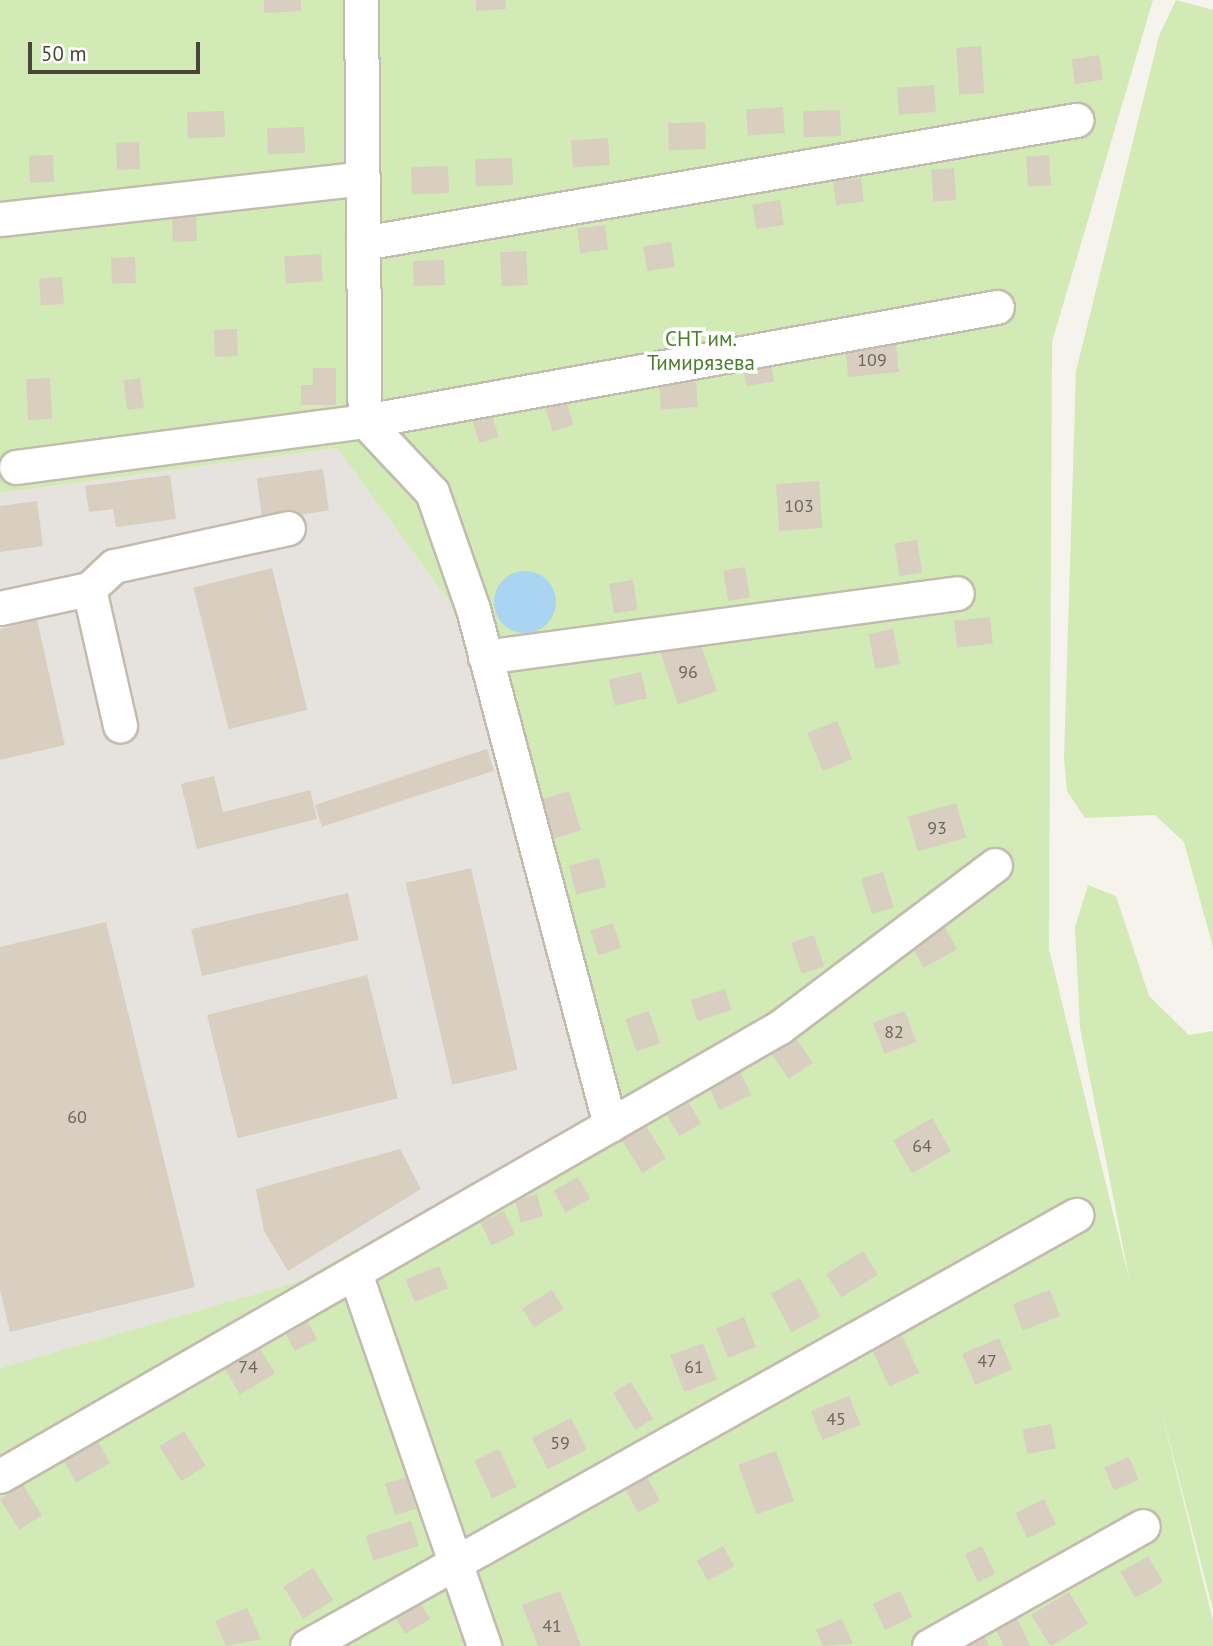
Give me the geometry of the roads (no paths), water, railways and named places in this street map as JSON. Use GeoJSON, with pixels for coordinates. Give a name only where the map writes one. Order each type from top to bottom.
{"type":"FeatureCollection","features":[{"type":"Feature","properties":{"kind":"street"},"geometry":{"type":"LineString","coordinates":[[361,0],[365,421],[432,492],[485,657],[610,1125]]}},
{"type":"Feature","properties":{"kind":"street"},"geometry":{"type":"LineString","coordinates":[[363,243],[1076,120]]}},
{"type":"Feature","properties":{"kind":"street"},"geometry":{"type":"LineString","coordinates":[[0,219],[363,178]]}},
{"type":"Feature","properties":{"kind":"street"},"geometry":{"type":"LineString","coordinates":[[16,467],[365,421],[997,307]]}},
{"type":"Feature","properties":{"kind":"street"},"geometry":{"type":"LineString","coordinates":[[0,608],[89,589],[114,566],[288,528]]}},
{"type":"Feature","properties":{"kind":"street"},"geometry":{"type":"LineString","coordinates":[[89,589],[120,726]]}},
{"type":"Feature","properties":{"kind":"street"},"geometry":{"type":"LineString","coordinates":[[485,657],[957,593]]}},
{"type":"Feature","properties":{"kind":"street"},"geometry":{"type":"LineString","coordinates":[[0,1476],[780,1027],[995,865]]}},
{"type":"Feature","properties":{"kind":"street"},"geometry":{"type":"LineString","coordinates":[[307,1646],[1076,1215]]}},
{"type":"Feature","properties":{"kind":"street"},"geometry":{"type":"LineString","coordinates":[[355,1273],[484,1646]]}},
{"type":"Feature","properties":{"kind":"street"},"geometry":{"type":"LineString","coordinates":[[929,1646],[1143,1526]]}},
{"type":"Feature","properties":{"kind":"water"},"geometry":{"type":"Polygon","coordinates":[[[525,571],[547,580],[556,602],[547,624],[525,633],[503,624],[494,602],[503,580],[525,571]]]}},
{"type":"Feature","properties":{"kind":"park label","name":"СНТ им. Тимирязева"},"geometry":{"type":"Point","coordinates":[701,351]}}]}
